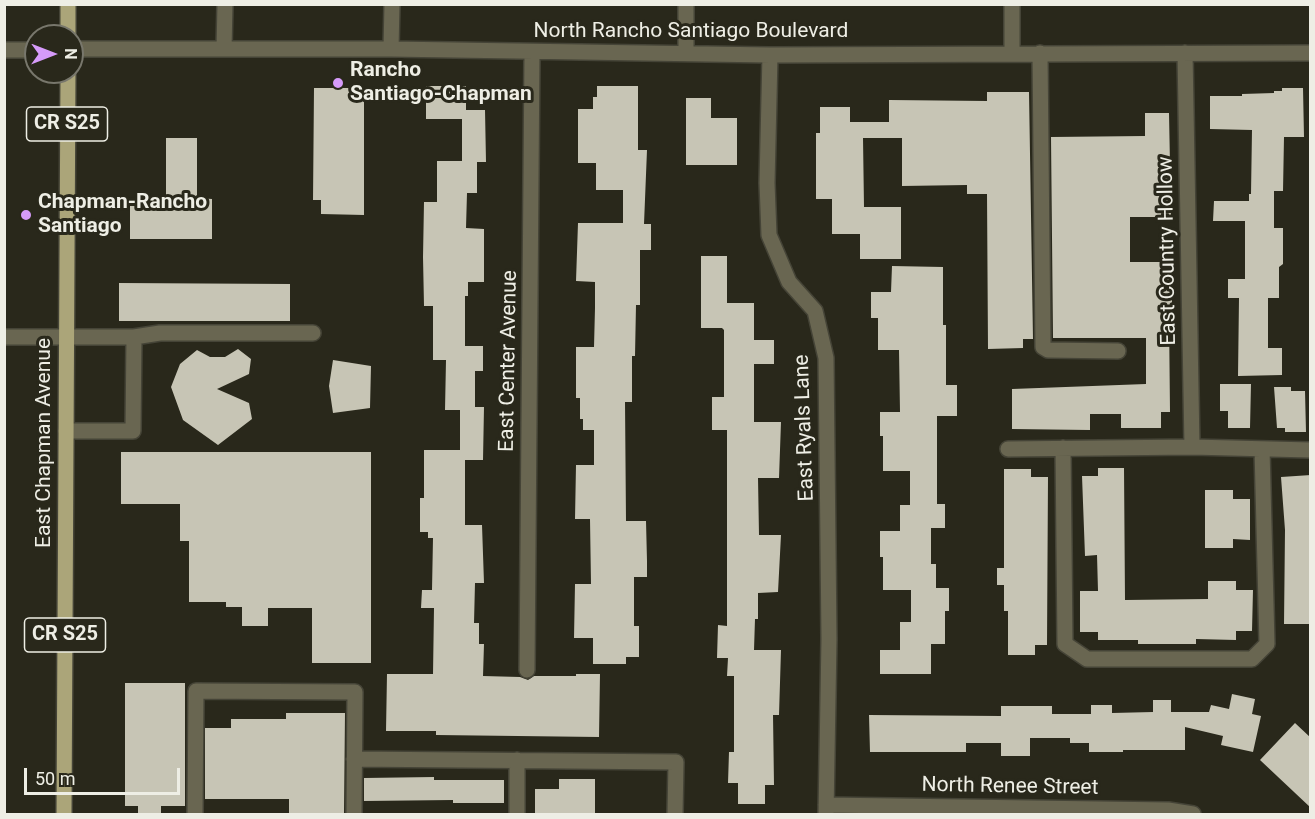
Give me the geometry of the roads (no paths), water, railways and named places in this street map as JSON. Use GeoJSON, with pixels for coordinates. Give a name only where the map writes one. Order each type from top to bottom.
{"type":"FeatureCollection","features":[{"type":"Feature","properties":{"kind":"main road"},"geometry":{"type":"LineString","coordinates":[[68,4],[68,24]]}},
{"type":"Feature","properties":{"kind":"main road","name":"East Chapman Avenue"},"geometry":{"type":"LineString","coordinates":[[64,814],[68,84]]}},
{"type":"Feature","properties":{"kind":"street"},"geometry":{"type":"LineString","coordinates":[[224,49],[225,4]]}},
{"type":"Feature","properties":{"kind":"street"},"geometry":{"type":"LineString","coordinates":[[391,49],[392,4]]}},
{"type":"Feature","properties":{"kind":"street"},"geometry":{"type":"LineString","coordinates":[[686,4],[686,53]]}},
{"type":"Feature","properties":{"kind":"street"},"geometry":{"type":"LineString","coordinates":[[1012,4],[1012,53]]}},
{"type":"Feature","properties":{"kind":"street","name":"North Rancho Santiago Boulevard"},"geometry":{"type":"LineString","coordinates":[[84,49],[391,49],[770,55],[1311,53]]}},
{"type":"Feature","properties":{"kind":"street"},"geometry":{"type":"LineString","coordinates":[[4,51],[24,50]]}},
{"type":"Feature","properties":{"kind":"street","name":"East Center Avenue"},"geometry":{"type":"LineString","coordinates":[[526,670],[532,53]]}},
{"type":"Feature","properties":{"kind":"street"},"geometry":{"type":"LineString","coordinates":[[1040,53],[1043,347],[1048,350],[1118,351]]}},
{"type":"Feature","properties":{"kind":"street","name":"East Country Hollow"},"geometry":{"type":"LineString","coordinates":[[1185,53],[1192,447]]}},
{"type":"Feature","properties":{"kind":"street","name":"East Ryals Lane"},"geometry":{"type":"LineString","coordinates":[[770,55],[767,183],[769,235],[789,282],[815,311],[826,358],[829,480],[826,810]]}},
{"type":"Feature","properties":{"kind":"street"},"geometry":{"type":"LineString","coordinates":[[4,337],[134,337],[160,333],[313,333]]}},
{"type":"Feature","properties":{"kind":"street"},"geometry":{"type":"LineString","coordinates":[[66,431],[133,431],[134,337]]}},
{"type":"Feature","properties":{"kind":"street"},"geometry":{"type":"LineString","coordinates":[[1008,449],[1192,447],[1311,450]]}},
{"type":"Feature","properties":{"kind":"street"},"geometry":{"type":"LineString","coordinates":[[1063,448],[1065,644],[1087,659],[1252,659],[1267,644],[1262,449]]}},
{"type":"Feature","properties":{"kind":"street"},"geometry":{"type":"LineString","coordinates":[[195,814],[196,691],[355,692],[354,814]]}},
{"type":"Feature","properties":{"kind":"street"},"geometry":{"type":"LineString","coordinates":[[354,759],[676,762],[675,814]]}},
{"type":"Feature","properties":{"kind":"street"},"geometry":{"type":"LineString","coordinates":[[517,760],[517,814]]}},
{"type":"Feature","properties":{"kind":"street","name":"North Renee Street"},"geometry":{"type":"LineString","coordinates":[[826,810],[1168,810],[1193,814]]}},
{"type":"Feature","properties":{"kind":"place","name":"Rancho Santiago-Chapman"},"geometry":{"type":"Point","coordinates":[338,83]}},
{"type":"Feature","properties":{"kind":"place","name":"Chapman-Rancho Santiago"},"geometry":{"type":"Point","coordinates":[26,215]}}]}
